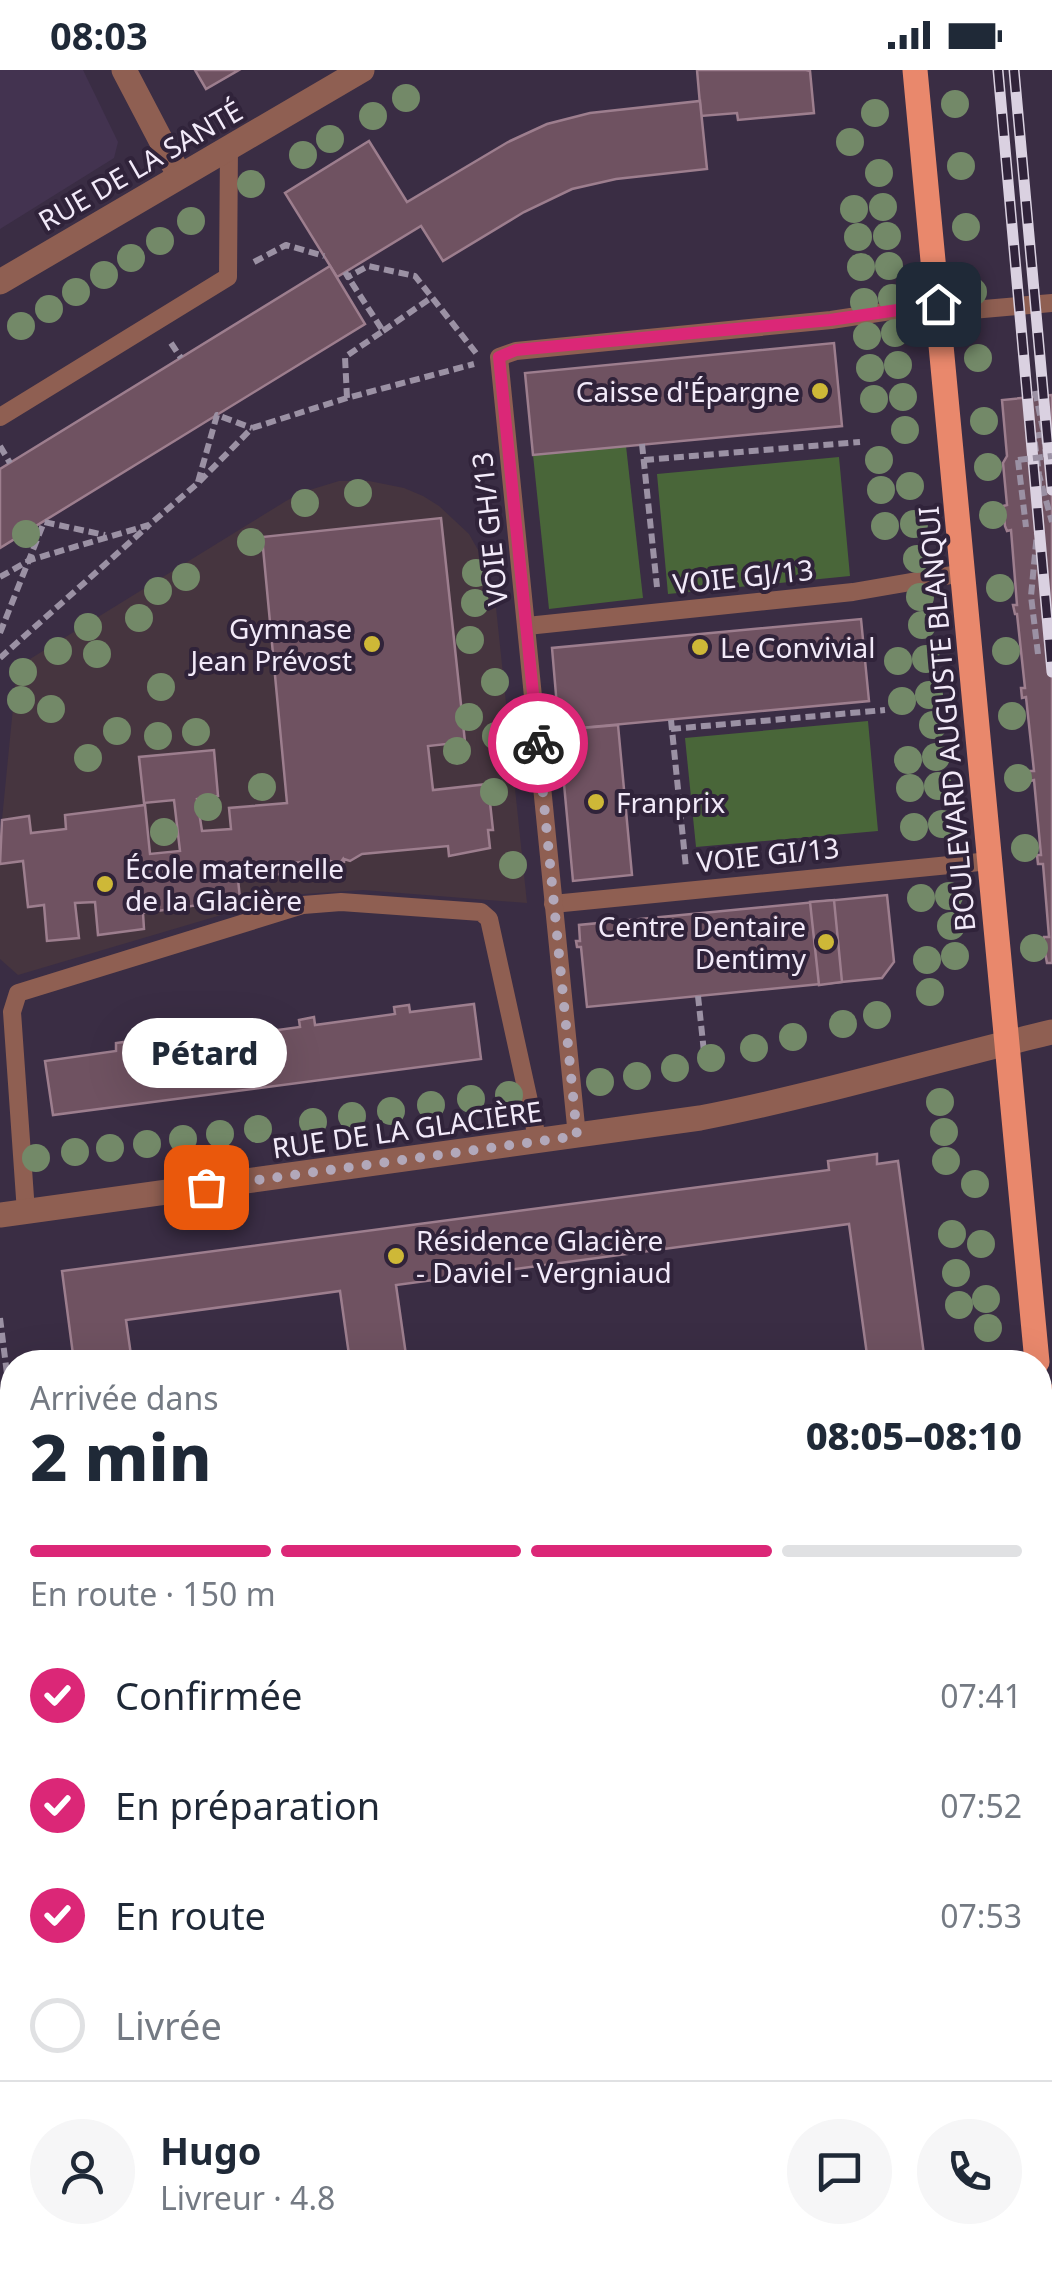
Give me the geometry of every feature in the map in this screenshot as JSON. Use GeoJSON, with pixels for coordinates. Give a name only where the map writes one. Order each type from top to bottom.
{"type":"FeatureCollection","features":[{"type":"Feature","properties":{"kind":"main road","name":"BOULEVARD AUGUSTE BLANQUI"},"geometry":{"type":"LineString","coordinates":[[915,70],[1037,1350]]}},
{"type":"Feature","properties":{"kind":"street"},"geometry":{"type":"LineString","coordinates":[[124,70],[178,175]]}},
{"type":"Feature","properties":{"kind":"street","name":"RUE DE LA SANTÉ"},"geometry":{"type":"LineString","coordinates":[[0,282],[362,70]]}},
{"type":"Feature","properties":{"kind":"street","name":"RUE DE LA GLACIÈRE"},"geometry":{"type":"LineString","coordinates":[[13,1213],[538,1142],[769,1105],[1052,1032]]}},
{"type":"Feature","properties":{"kind":"lane"},"geometry":{"type":"LineString","coordinates":[[0,417],[228,278],[229,146]]}},
{"type":"Feature","properties":{"kind":"lane"},"geometry":{"type":"LineString","coordinates":[[938,308],[1052,303]]}},
{"type":"Feature","properties":{"kind":"lane","name":"VOIE GH/13"},"geometry":{"type":"LineString","coordinates":[[577,1136],[499,357],[516,350],[938,308]]}},
{"type":"Feature","properties":{"kind":"lane","name":"VOIE GJ/13"},"geometry":{"type":"LineString","coordinates":[[527,626],[853,592],[963,573]]}},
{"type":"Feature","properties":{"kind":"lane","name":"VOIE GI/13"},"geometry":{"type":"LineString","coordinates":[[553,904],[990,861]]}},
{"type":"Feature","properties":{"kind":"lane"},"geometry":{"type":"LineString","coordinates":[[13,1213],[12,1012],[18,993],[302,905],[342,902],[481,912],[489,919],[538,1142]]}},
{"type":"Feature","properties":{"kind":"path"},"geometry":{"type":"LineString","coordinates":[[246,267],[286,245],[324,256]]}},
{"type":"Feature","properties":{"kind":"path"},"geometry":{"type":"LineString","coordinates":[[0,658],[198,483],[252,428],[483,361],[415,276],[368,266],[347,275],[383,331]]}},
{"type":"Feature","properties":{"kind":"path"},"geometry":{"type":"LineString","coordinates":[[347,398],[345,357],[432,298]]}},
{"type":"Feature","properties":{"kind":"path"},"geometry":{"type":"LineString","coordinates":[[1026,527],[1018,460],[1049,456],[1035,392]]}},
{"type":"Feature","properties":{"kind":"path"},"geometry":{"type":"LineString","coordinates":[[198,483],[217,415],[252,428]]}},
{"type":"Feature","properties":{"kind":"path"},"geometry":{"type":"LineString","coordinates":[[1038,654],[1032,596],[1039,512],[1034,436],[1044,434]]}},
{"type":"Feature","properties":{"kind":"path"},"geometry":{"type":"LineString","coordinates":[[644,460],[860,442]]}},
{"type":"Feature","properties":{"kind":"path"},"geometry":{"type":"LineString","coordinates":[[642,444],[659,612]]}},
{"type":"Feature","properties":{"kind":"path"},"geometry":{"type":"LineString","coordinates":[[0,446],[10,463]]}},
{"type":"Feature","properties":{"kind":"path"},"geometry":{"type":"LineString","coordinates":[[1039,475],[1052,522]]}},
{"type":"Feature","properties":{"kind":"path"},"geometry":{"type":"LineString","coordinates":[[0,633],[44,522],[106,535]]}},
{"type":"Feature","properties":{"kind":"path"},"geometry":{"type":"LineString","coordinates":[[0,576],[30,560],[149,525]]}},
{"type":"Feature","properties":{"kind":"path"},"geometry":{"type":"LineString","coordinates":[[685,859],[671,724],[885,710]]}},
{"type":"Feature","properties":{"kind":"path"},"geometry":{"type":"LineString","coordinates":[[698,996],[704,1052]]}},
{"type":"Feature","properties":{"kind":"path"},"geometry":{"type":"LineString","coordinates":[[0,1318],[4,1350]]}},
{"type":"Feature","properties":{"kind":"shaded area"},"geometry":{"type":"Polygon","coordinates":[[[0,70],[83,70],[118,142],[114,158],[0,229],[0,70]]]}},
{"type":"Feature","properties":{"kind":"shaded area"},"geometry":{"type":"Polygon","coordinates":[[[339,481],[369,481],[423,496],[469,534],[482,557],[495,598],[527,903],[363,890],[289,895],[18,975],[0,959],[0,840],[17,667],[286,501],[339,481]]]}},
{"type":"Feature","properties":{"kind":"green space"},"geometry":{"type":"Polygon","coordinates":[[[626,446],[643,598],[549,609],[533,455],[626,446]]]}},
{"type":"Feature","properties":{"kind":"green space"},"geometry":{"type":"Polygon","coordinates":[[[839,457],[850,576],[668,594],[657,474],[839,457]]]}},
{"type":"Feature","properties":{"kind":"green space"},"geometry":{"type":"Polygon","coordinates":[[[868,721],[878,831],[696,847],[685,738],[868,721]]]}},
{"type":"Feature","properties":{"kind":"building"},"geometry":{"type":"Polygon","coordinates":[[[195,70],[239,70],[206,89],[195,70]]]}},
{"type":"Feature","properties":{"kind":"building"},"geometry":{"type":"Polygon","coordinates":[[[697,70],[810,71],[814,113],[738,120],[737,113],[701,116],[697,70]]]}},
{"type":"Feature","properties":{"kind":"building"},"geometry":{"type":"Polygon","coordinates":[[[700,101],[707,169],[616,179],[572,189],[524,212],[443,261],[421,226],[337,277],[285,193],[369,141],[407,202],[508,142],[547,124],[590,113],[700,101]]]}},
{"type":"Feature","properties":{"kind":"building"},"geometry":{"type":"Polygon","coordinates":[[[330,266],[365,324],[0,548],[0,469],[330,266]]]}},
{"type":"Feature","properties":{"kind":"building"},"geometry":{"type":"Polygon","coordinates":[[[834,343],[842,426],[533,455],[525,373],[834,343]]]}},
{"type":"Feature","properties":{"kind":"building"},"geometry":{"type":"Polygon","coordinates":[[[1052,395],[1052,963],[1047,963],[1043,942],[1044,937],[1049,937],[1043,864],[1038,864],[1037,855],[1041,855],[1034,780],[1030,781],[1029,771],[1034,771],[1013,605],[1017,605],[1011,530],[1007,531],[1005,526],[1003,506],[1007,505],[1003,463],[1007,456],[1002,400],[1052,395]]]}},
{"type":"Feature","properties":{"kind":"building"},"geometry":{"type":"Polygon","coordinates":[[[441,518],[465,742],[428,746],[433,790],[488,784],[493,830],[488,830],[490,848],[449,856],[448,846],[362,854],[350,861],[344,859],[344,863],[343,859],[340,863],[325,860],[281,864],[282,874],[238,879],[240,899],[143,913],[144,929],[98,935],[95,902],[75,903],[79,938],[47,941],[44,905],[28,907],[23,861],[0,864],[2,820],[29,816],[31,833],[66,829],[65,815],[145,805],[150,854],[180,851],[174,800],[144,803],[139,757],[214,750],[218,796],[197,799],[202,831],[231,829],[229,808],[287,803],[262,537],[441,518]]]}},
{"type":"Feature","properties":{"kind":"building"},"geometry":{"type":"Polygon","coordinates":[[[861,619],[869,701],[559,730],[552,648],[861,619]]]}},
{"type":"Feature","properties":{"kind":"building","name":"Franprix"},"geometry":{"type":"Polygon","coordinates":[[[618,725],[632,875],[573,881],[559,730],[618,725]]]}},
{"type":"Feature","properties":{"kind":"building"},"geometry":{"type":"Polygon","coordinates":[[[887,895],[894,962],[882,978],[587,1007],[581,947],[577,947],[576,941],[580,941],[579,925],[887,895]]]}},
{"type":"Feature","properties":{"kind":"building","name":"Centre Dentaire Dentimy"},"geometry":{"type":"Polygon","coordinates":[[[834,900],[842,982],[819,985],[810,902],[834,900]]]}},
{"type":"Feature","properties":{"kind":"building"},"geometry":{"type":"Polygon","coordinates":[[[474,1004],[481,1059],[53,1115],[45,1061],[116,1051],[116,1043],[124,1042],[125,1050],[205,1039],[204,1032],[219,1030],[220,1038],[300,1027],[299,1020],[314,1017],[315,1025],[395,1014],[394,1007],[409,1005],[410,1012],[474,1004]]]}},
{"type":"Feature","properties":{"kind":"building","name":"Résidence Glacière - Daviel - Vergniaud"},"geometry":{"type":"Polygon","coordinates":[[[877,1154],[877,1164],[898,1161],[923,1350],[866,1350],[849,1224],[396,1285],[405,1350],[348,1350],[340,1291],[126,1320],[130,1350],[72,1350],[62,1271],[829,1170],[828,1161],[877,1154]]]}},
{"type":"Feature","properties":{"kind":"railway"},"geometry":{"type":"LineString","coordinates":[[998,70],[1052,672]]}},
{"type":"Feature","properties":{"kind":"railway"},"geometry":{"type":"LineString","coordinates":[[1014,70],[1052,490]]}},
{"type":"Feature","properties":{"kind":"way so far"},"geometry":{"type":"LineString","coordinates":[[206,1187],[577,1136],[538,743]]}},
{"type":"Feature","properties":{"kind":"place","name":"Caisse d'Épargne"},"geometry":{"type":"Point","coordinates":[820,391]}},
{"type":"Feature","properties":{"kind":"place","name":"Gymnase Jean Prévost"},"geometry":{"type":"Point","coordinates":[372,644]}},
{"type":"Feature","properties":{"kind":"place","name":"Le Convivial"},"geometry":{"type":"Point","coordinates":[700,647]}},
{"type":"Feature","properties":{"kind":"place","name":"Franprix"},"geometry":{"type":"Point","coordinates":[596,802]}},
{"type":"Feature","properties":{"kind":"place","name":"École maternelle de la Glacière"},"geometry":{"type":"Point","coordinates":[105,884]}},
{"type":"Feature","properties":{"kind":"place","name":"Centre Dentaire Dentimy"},"geometry":{"type":"Point","coordinates":[826,942]}},
{"type":"Feature","properties":{"kind":"place","name":"Pétard"},"geometry":{"type":"Point","coordinates":[206,1187]}},
{"type":"Feature","properties":{"kind":"place","name":"Résidence Glacière - Daviel - Vergniaud"},"geometry":{"type":"Point","coordinates":[396,1256]}},
{"type":"Feature","properties":{"kind":"route"},"geometry":{"type":"LineString","coordinates":[[538,743],[499,357],[516,350],[830,320],[938,304]]}}]}
